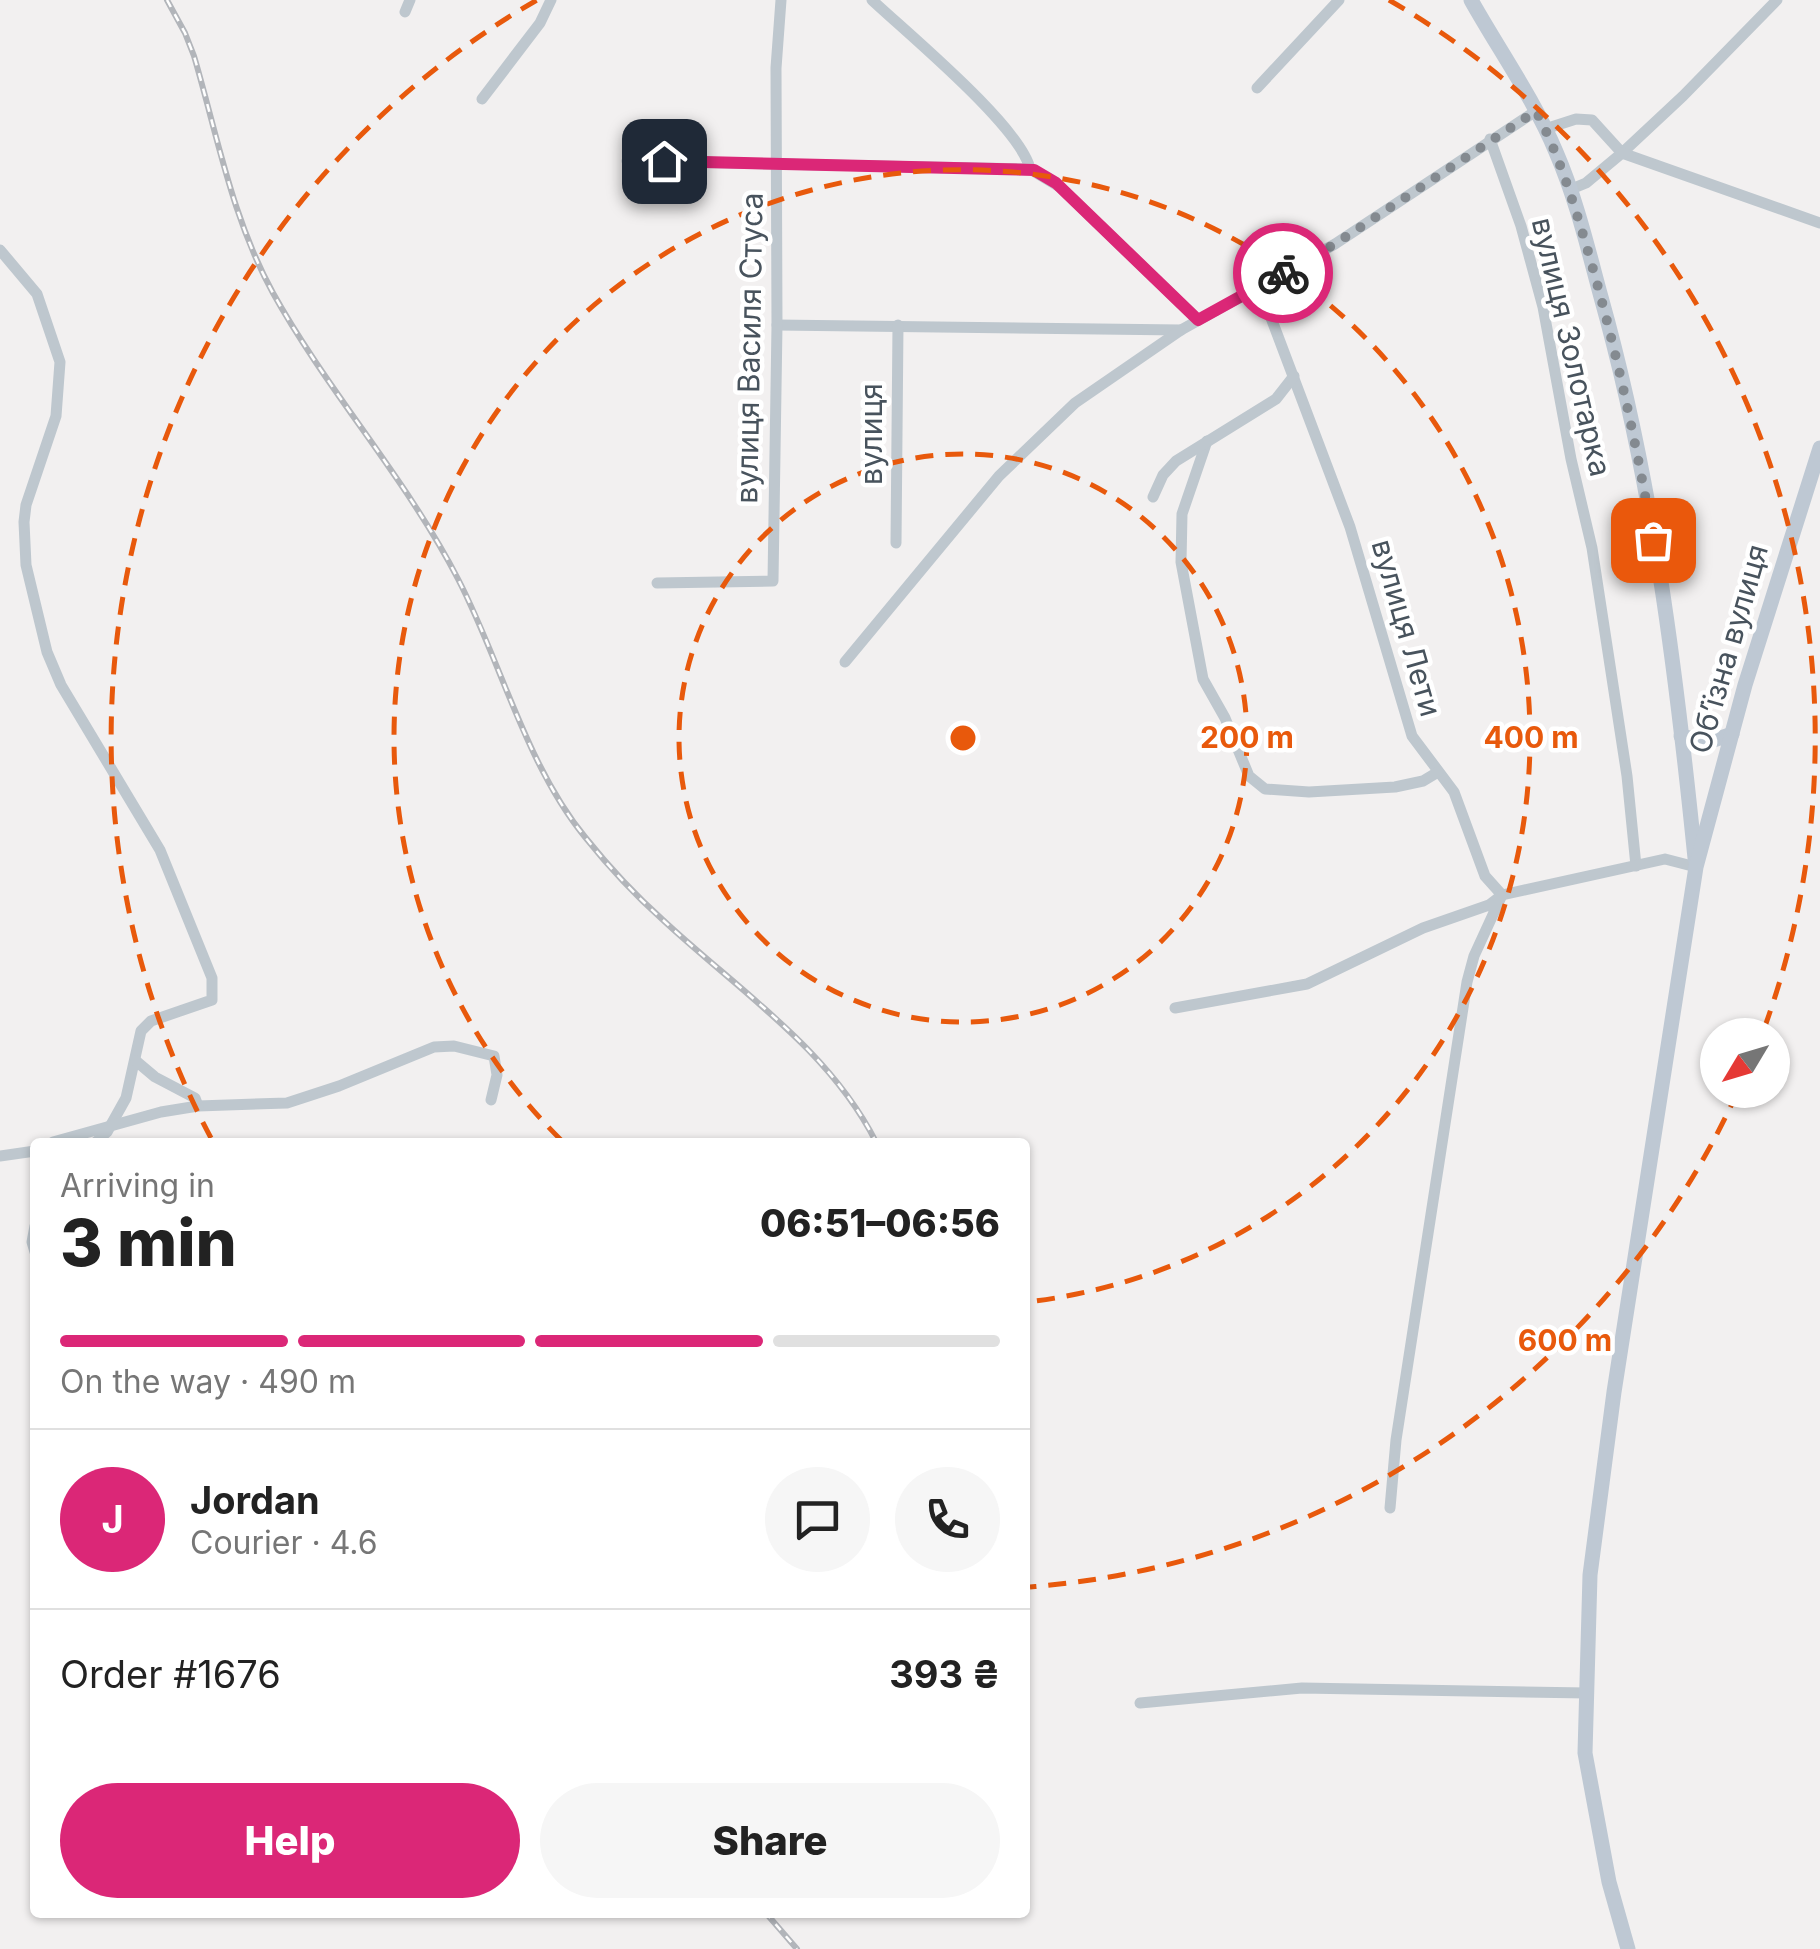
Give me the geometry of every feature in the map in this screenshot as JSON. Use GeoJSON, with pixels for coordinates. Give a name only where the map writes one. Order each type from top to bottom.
{"type":"FeatureCollection","features":[{"type":"Feature","properties":{"kind":"main road"},"geometry":{"type":"LineString","coordinates":[[1471,0],[1546,129],[1569,190],[1630,412],[1682,736],[1696,867],[1614,1392],[1590,1575],[1585,1753],[1609,1882],[1628,1949]]}},
{"type":"Feature","properties":{"kind":"main road","name":"Обʼїзна вулиця"},"geometry":{"type":"LineString","coordinates":[[1696,867],[1776,583],[1820,448]]}},
{"type":"Feature","properties":{"kind":"main road"},"geometry":{"type":"LineString","coordinates":[[1682,736],[1708,742],[1732,734]]}},
{"type":"Feature","properties":{"kind":"street"},"geometry":{"type":"LineString","coordinates":[[482,99],[540,23],[551,0]]}},
{"type":"Feature","properties":{"kind":"street","name":"вулиця Василя Стуса"},"geometry":{"type":"LineString","coordinates":[[657,583],[773,581],[776,68],[782,0]]}},
{"type":"Feature","properties":{"kind":"street"},"geometry":{"type":"LineString","coordinates":[[872,0],[968,88],[1023,152],[1030,169]]}},
{"type":"Feature","properties":{"kind":"street"},"geometry":{"type":"LineString","coordinates":[[1256,88],[1338,0]]}},
{"type":"Feature","properties":{"kind":"street"},"geometry":{"type":"LineString","coordinates":[[1569,190],[1586,183],[1622,153],[1777,0]]}},
{"type":"Feature","properties":{"kind":"street"},"geometry":{"type":"LineString","coordinates":[[845,662],[999,476],[1075,403],[1181,330],[1335,244],[1536,111]]}},
{"type":"Feature","properties":{"kind":"street"},"geometry":{"type":"LineString","coordinates":[[1546,129],[1588,118],[1622,153],[1820,223]]}},
{"type":"Feature","properties":{"kind":"street","name":"вулиця Золотарка"},"geometry":{"type":"LineString","coordinates":[[1490,140],[1543,307],[1571,460],[1592,548],[1636,866]]}},
{"type":"Feature","properties":{"kind":"street"},"geometry":{"type":"LineString","coordinates":[[627,160],[1030,169],[1056,183],[1198,320]]}},
{"type":"Feature","properties":{"kind":"street"},"geometry":{"type":"LineString","coordinates":[[0,250],[37,294],[60,362],[56,416],[24,522],[26,565],[48,652],[61,685],[160,850],[212,978],[212,1000],[151,1021],[141,1031],[126,1098],[99,1138]]}},
{"type":"Feature","properties":{"kind":"street","name":"вулиця Лети"},"geometry":{"type":"LineString","coordinates":[[1259,286],[1354,539],[1412,736],[1450,786],[1462,808],[1484,876],[1502,895]]}},
{"type":"Feature","properties":{"kind":"street"},"geometry":{"type":"LineString","coordinates":[[777,325],[1181,330]]}},
{"type":"Feature","properties":{"kind":"street","name":"вулиця"},"geometry":{"type":"LineString","coordinates":[[896,544],[898,325]]}},
{"type":"Feature","properties":{"kind":"street"},"geometry":{"type":"LineString","coordinates":[[1154,497],[1169,468],[1280,396],[1294,376]]}},
{"type":"Feature","properties":{"kind":"street"},"geometry":{"type":"LineString","coordinates":[[1207,440],[1182,514],[1182,562],[1203,680],[1225,718],[1249,776],[1264,790],[1297,792],[1404,786],[1438,772]]}},
{"type":"Feature","properties":{"kind":"street"},"geometry":{"type":"LineString","coordinates":[[1175,1008],[1307,984],[1423,928],[1490,905],[1502,895],[1670,859],[1696,867]]}},
{"type":"Feature","properties":{"kind":"street"},"geometry":{"type":"LineString","coordinates":[[1390,1508],[1396,1440],[1467,982],[1474,956],[1502,895]]}},
{"type":"Feature","properties":{"kind":"street"},"geometry":{"type":"LineString","coordinates":[[68,1138],[161,1112],[198,1106],[287,1102],[339,1086],[434,1047],[454,1046],[494,1056],[497,1076],[492,1100]]}},
{"type":"Feature","properties":{"kind":"street"},"geometry":{"type":"LineString","coordinates":[[136,1061],[155,1077],[194,1098],[198,1106]]}},
{"type":"Feature","properties":{"kind":"street"},"geometry":{"type":"LineString","coordinates":[[0,1156],[30,1151]]}},
{"type":"Feature","properties":{"kind":"street"},"geometry":{"type":"LineString","coordinates":[[1140,1703],[1302,1688],[1587,1693]]}},
{"type":"Feature","properties":{"kind":"railway"},"geometry":{"type":"LineString","coordinates":[[167,0],[194,56],[227,177],[259,265],[295,330],[391,470],[458,579],[530,746],[564,809],[642,901],[808,1049],[856,1109],[874,1138]]}},
{"type":"Feature","properties":{"kind":"railway"},"geometry":{"type":"LineString","coordinates":[[770,1918],[797,1949]]}},
{"type":"Feature","properties":{"kind":"way so far"},"geometry":{"type":"LineString","coordinates":[[1283,273],[1335,244],[1536,111],[1558,157],[1604,307],[1630,412],[1653,540]]}},
{"type":"Feature","properties":{"kind":"route"},"geometry":{"type":"LineString","coordinates":[[664,161],[1034,170],[1056,183],[1198,320],[1283,273]]}}]}
